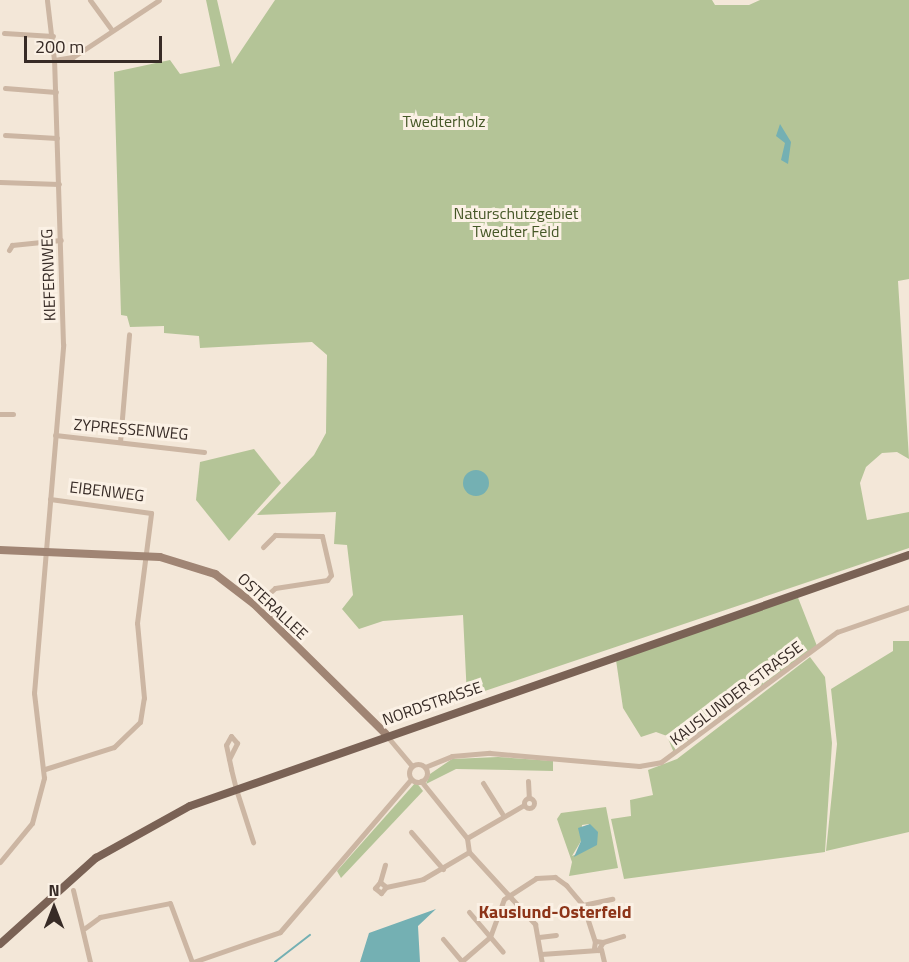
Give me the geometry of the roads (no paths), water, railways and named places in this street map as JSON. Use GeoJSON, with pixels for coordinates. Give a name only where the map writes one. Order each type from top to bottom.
{"type":"FeatureCollection","features":[{"type":"Feature","properties":{"kind":"main road","name":"NORDSTRASSE"},"geometry":{"type":"LineString","coordinates":[[0,944],[96,858],[165,818],[236,789],[386,734],[909,555]]}},
{"type":"Feature","properties":{"kind":"street","name":"KIEFERNWEG"},"geometry":{"type":"LineString","coordinates":[[45,769],[34,693],[63,344],[56,92],[53,36],[47,0]]}},
{"type":"Feature","properties":{"kind":"street"},"geometry":{"type":"LineString","coordinates":[[90,0],[111,29]]}},
{"type":"Feature","properties":{"kind":"street"},"geometry":{"type":"LineString","coordinates":[[54,60],[73,57],[111,29],[159,0]]}},
{"type":"Feature","properties":{"kind":"street"},"geometry":{"type":"LineString","coordinates":[[4,33],[53,36]]}},
{"type":"Feature","properties":{"kind":"street"},"geometry":{"type":"LineString","coordinates":[[4,88],[56,92]]}},
{"type":"Feature","properties":{"kind":"street"},"geometry":{"type":"LineString","coordinates":[[5,135],[57,138]]}},
{"type":"Feature","properties":{"kind":"street"},"geometry":{"type":"LineString","coordinates":[[0,182],[59,184]]}},
{"type":"Feature","properties":{"kind":"street"},"geometry":{"type":"LineString","coordinates":[[9,250],[12,245],[61,240]]}},
{"type":"Feature","properties":{"kind":"street"},"geometry":{"type":"LineString","coordinates":[[120,441],[129,334]]}},
{"type":"Feature","properties":{"kind":"street"},"geometry":{"type":"LineString","coordinates":[[0,414],[12,414]]}},
{"type":"Feature","properties":{"kind":"street","name":"ZYPRESSENWEG"},"geometry":{"type":"LineString","coordinates":[[56,435],[204,452]]}},
{"type":"Feature","properties":{"kind":"street","name":"EIBENWEG"},"geometry":{"type":"LineString","coordinates":[[50,499],[150,510],[143,556]]}},
{"type":"Feature","properties":{"kind":"street"},"geometry":{"type":"LineString","coordinates":[[256,605],[275,588],[327,580],[331,574],[322,536],[275,535],[263,547]]}},
{"type":"Feature","properties":{"kind":"street","name":"OSTERALLEE"},"geometry":{"type":"LineString","coordinates":[[0,550],[46,549],[143,556],[202,568],[256,605],[386,734],[412,766]]}},
{"type":"Feature","properties":{"kind":"street"},"geometry":{"type":"LineString","coordinates":[[0,862],[32,823],[45,769],[114,747],[140,722],[144,698],[136,623],[143,556]]}},
{"type":"Feature","properties":{"kind":"street","name":"KAUSLUNDER STRASSE"},"geometry":{"type":"LineString","coordinates":[[412,766],[425,767],[452,756],[490,753],[651,765],[695,741],[848,626],[877,615],[909,607]]}},
{"type":"Feature","properties":{"kind":"street"},"geometry":{"type":"LineString","coordinates":[[229,759],[253,842]]}},
{"type":"Feature","properties":{"kind":"street"},"geometry":{"type":"LineString","coordinates":[[85,928],[100,917],[170,903],[194,962],[280,932],[411,779],[412,766]]}},
{"type":"Feature","properties":{"kind":"street"},"geometry":{"type":"LineString","coordinates":[[421,781],[425,767]]}},
{"type":"Feature","properties":{"kind":"street"},"geometry":{"type":"LineString","coordinates":[[411,779],[421,781],[467,838],[469,852],[536,924],[542,962]]}},
{"type":"Feature","properties":{"kind":"street"},"geometry":{"type":"LineString","coordinates":[[467,838],[502,814],[524,805],[529,798],[528,781]]}},
{"type":"Feature","properties":{"kind":"street"},"geometry":{"type":"LineString","coordinates":[[483,783],[502,814]]}},
{"type":"Feature","properties":{"kind":"street"},"geometry":{"type":"LineString","coordinates":[[411,832],[443,869]]}},
{"type":"Feature","properties":{"kind":"street"},"geometry":{"type":"LineString","coordinates":[[385,865],[378,893],[386,887],[443,869],[469,852]]}},
{"type":"Feature","properties":{"kind":"street"},"geometry":{"type":"LineString","coordinates":[[443,939],[462,962],[490,937],[509,895],[531,879],[555,877],[583,905],[595,941],[594,948]]}},
{"type":"Feature","properties":{"kind":"street"},"geometry":{"type":"LineString","coordinates":[[380,882],[386,887]]}},
{"type":"Feature","properties":{"kind":"street"},"geometry":{"type":"LineString","coordinates":[[73,890],[85,928],[90,962]]}},
{"type":"Feature","properties":{"kind":"street"},"geometry":{"type":"LineString","coordinates":[[583,905],[612,899]]}},
{"type":"Feature","properties":{"kind":"street"},"geometry":{"type":"LineString","coordinates":[[469,912],[503,952]]}},
{"type":"Feature","properties":{"kind":"street"},"geometry":{"type":"LineString","coordinates":[[539,937],[556,935]]}},
{"type":"Feature","properties":{"kind":"street"},"geometry":{"type":"LineString","coordinates":[[595,941],[603,942],[623,936]]}},
{"type":"Feature","properties":{"kind":"street"},"geometry":{"type":"LineString","coordinates":[[603,942],[601,949],[604,962]]}},
{"type":"Feature","properties":{"kind":"street"},"geometry":{"type":"LineString","coordinates":[[541,954],[601,949]]}},
{"type":"Feature","properties":{"kind":"water"},"geometry":{"type":"Polygon","coordinates":[[[780,124],[791,142],[788,164],[781,160],[785,143],[776,136],[780,124]]]}},
{"type":"Feature","properties":{"kind":"water"},"geometry":{"type":"Polygon","coordinates":[[[476,470],[485,474],[489,483],[485,492],[476,496],[467,492],[463,483],[467,474],[476,470]]]}},
{"type":"Feature","properties":{"kind":"water"},"geometry":{"type":"Polygon","coordinates":[[[590,824],[598,832],[597,845],[574,857],[581,841],[578,828],[590,824]]]}},
{"type":"Feature","properties":{"kind":"water"},"geometry":{"type":"Polygon","coordinates":[[[436,909],[418,926],[420,962],[360,962],[369,933],[436,909]]]}},
{"type":"Feature","properties":{"kind":"waterway"},"geometry":{"type":"LineString","coordinates":[[275,962],[310,935]]}},
{"type":"Feature","properties":{"kind":"district","name":"Kauslund-Osterfeld"},"geometry":{"type":"Point","coordinates":[555,912]}},
{"type":"Feature","properties":{"kind":"park label","name":"Twedterholz"},"geometry":{"type":"Point","coordinates":[444,121]}},
{"type":"Feature","properties":{"kind":"park label","name":"Naturschutzgebiet Twedter Feld"},"geometry":{"type":"Point","coordinates":[516,222]}}]}
